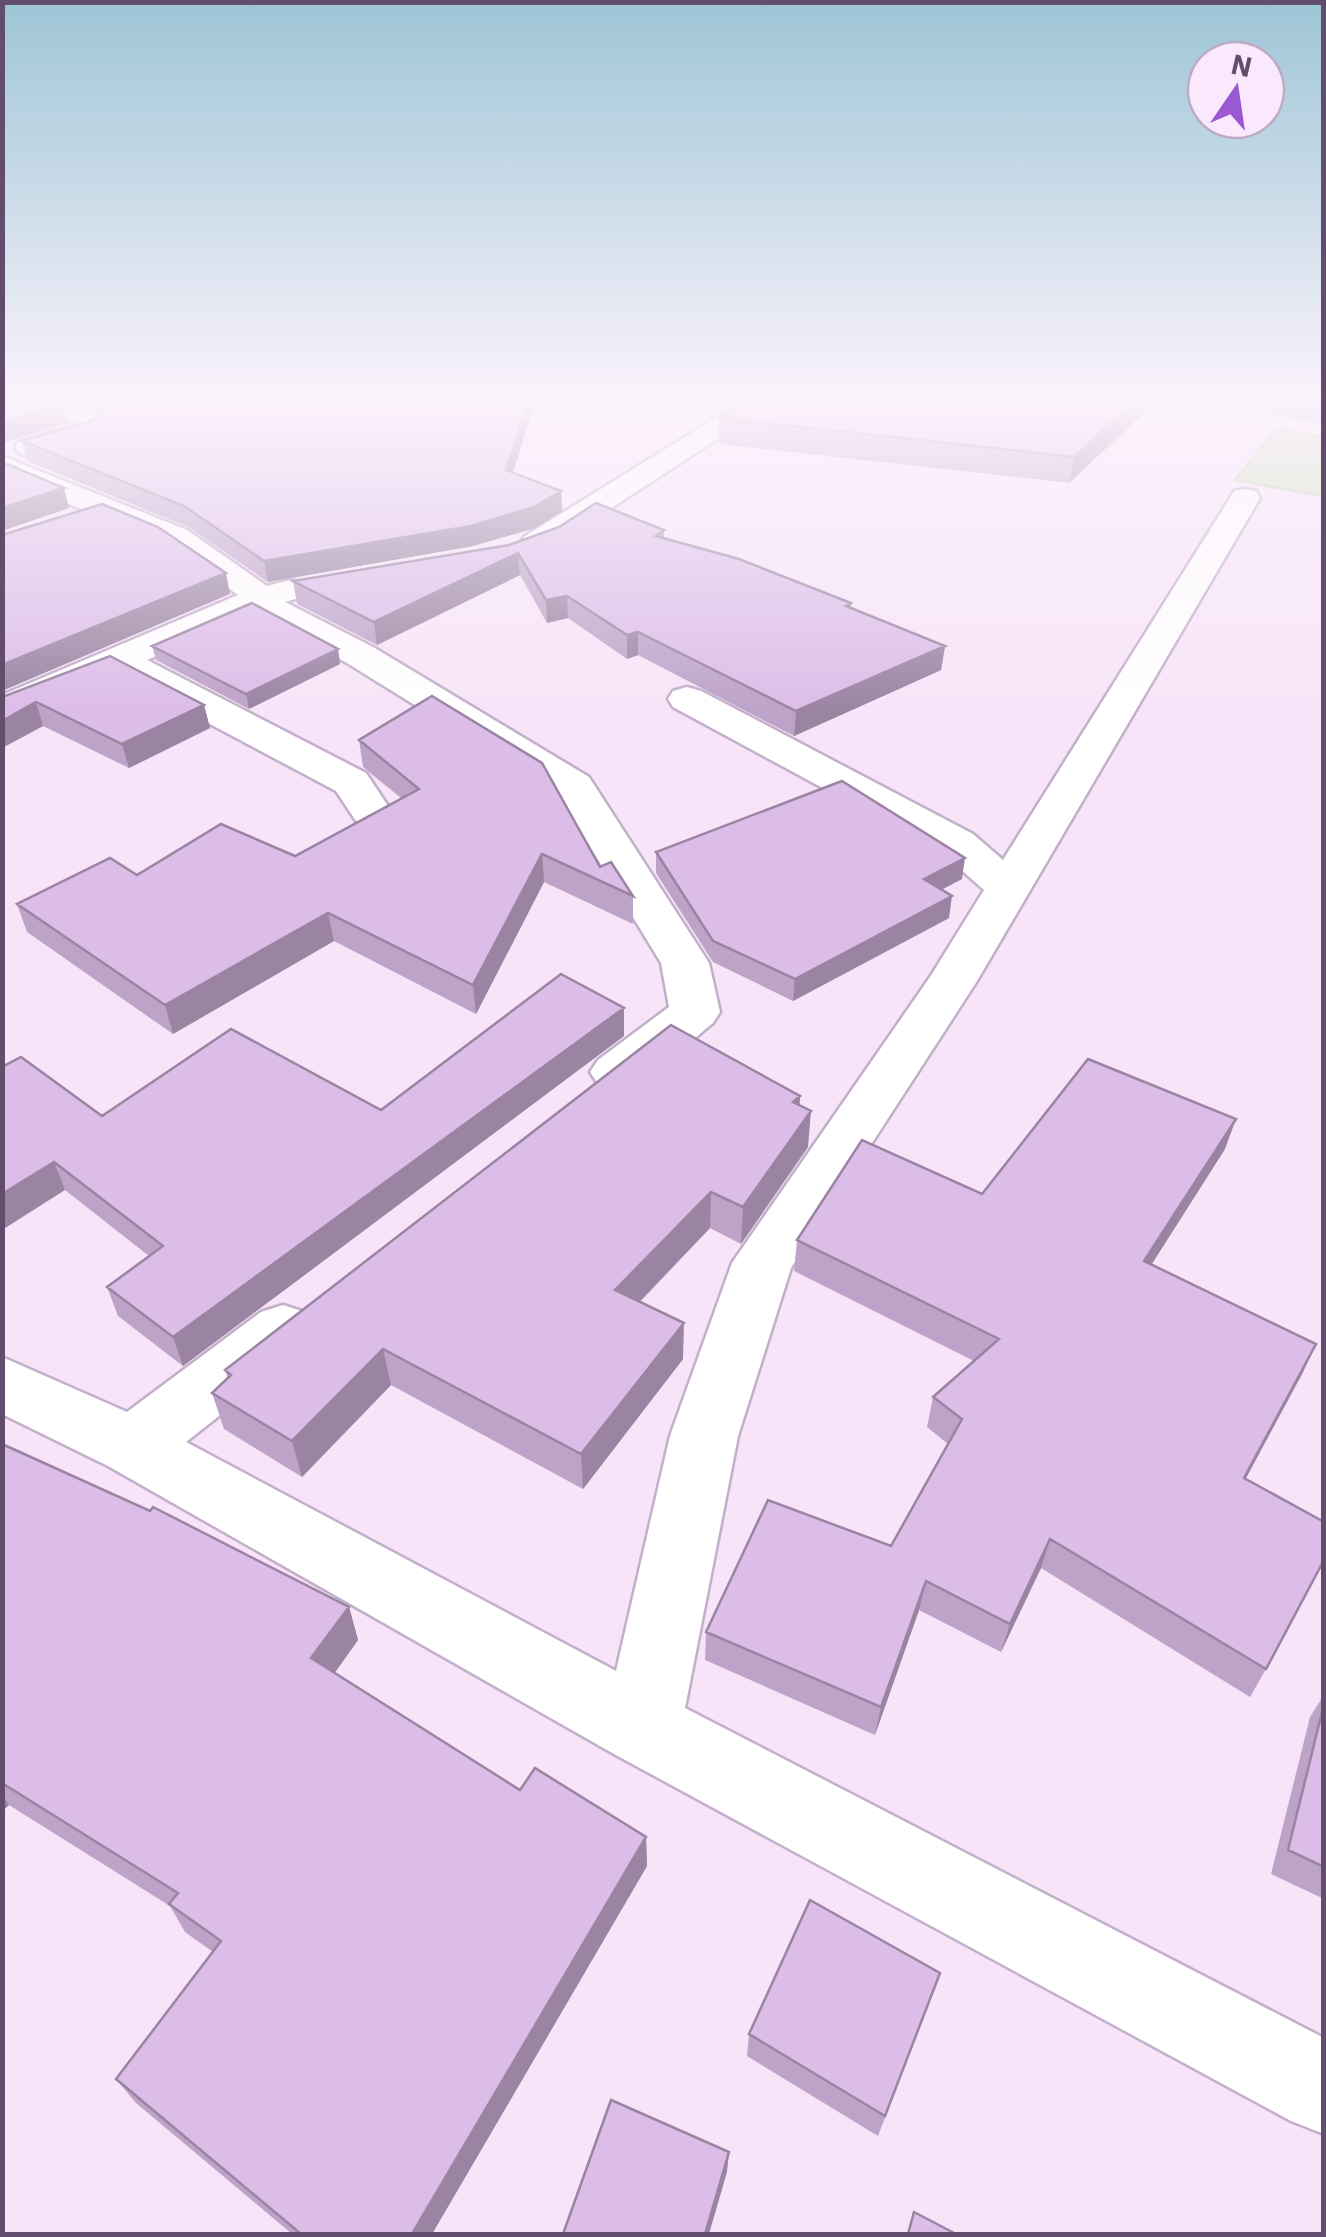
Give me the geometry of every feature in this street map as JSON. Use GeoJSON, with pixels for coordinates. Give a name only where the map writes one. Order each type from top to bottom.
{"type":"FeatureCollection","features":[{"type":"Feature","properties":{"kind":"street"},"geometry":{"type":"LineString","coordinates":[[90,502],[176,537],[263,597],[270,608],[360,654],[574,786],[684,963],[696,1012],[586,1096]]}},
{"type":"Feature","properties":{"kind":"street"},"geometry":{"type":"LineString","coordinates":[[510,553],[548,538],[604,502]]}},
{"type":"Feature","properties":{"kind":"street"},"geometry":{"type":"LineString","coordinates":[[642,1727],[704,1436],[762,1263],[952,981],[1242,502]]}},
{"type":"Feature","properties":{"kind":"street"},"geometry":{"type":"LineString","coordinates":[[72,522],[108,510]]}},
{"type":"Feature","properties":{"kind":"street"},"geometry":{"type":"LineString","coordinates":[[2,709],[263,597],[320,584]]}},
{"type":"Feature","properties":{"kind":"street"},"geometry":{"type":"LineString","coordinates":[[116,658],[351,782],[372,812]]}},
{"type":"Feature","properties":{"kind":"street"},"geometry":{"type":"LineString","coordinates":[[687,699],[957,844],[1009,888]]}},
{"type":"Feature","properties":{"kind":"street"},"geometry":{"type":"LineString","coordinates":[[132,1446],[320,1302]]}},
{"type":"Feature","properties":{"kind":"street"},"geometry":{"type":"LineString","coordinates":[[2,1383],[132,1446],[642,1727],[1324,2088]]}},
{"type":"Feature","properties":{"kind":"building"},"geometry":{"type":"Polygon","coordinates":[[[175,502],[542,502],[471,526],[264,561],[175,502]]]}},
{"type":"Feature","properties":{"kind":"building"},"geometry":{"type":"Polygon","coordinates":[[[596,503],[664,530],[656,536],[739,559],[851,603],[846,606],[945,646],[796,711],[638,632],[627,635],[567,596],[546,600],[518,553],[374,622],[293,581],[509,545],[559,527],[596,503]]]}},
{"type":"Feature","properties":{"kind":"building"},"geometry":{"type":"Polygon","coordinates":[[[102,504],[158,527],[226,573],[2,665],[2,535],[102,504]]]}},
{"type":"Feature","properties":{"kind":"building"},"geometry":{"type":"Polygon","coordinates":[[[252,603],[338,649],[246,694],[152,646],[252,603]]]}},
{"type":"Feature","properties":{"kind":"building"},"geometry":{"type":"Polygon","coordinates":[[[110,656],[204,705],[122,744],[36,702],[2,721],[2,697],[110,656]]]}},
{"type":"Feature","properties":{"kind":"building"},"geometry":{"type":"Polygon","coordinates":[[[432,696],[542,763],[600,867],[611,862],[633,896],[542,854],[473,985],[328,913],[165,1005],[17,904],[110,858],[137,875],[221,824],[295,856],[419,789],[359,740],[432,696]]]}},
{"type":"Feature","properties":{"kind":"building"},"geometry":{"type":"Polygon","coordinates":[[[842,781],[965,858],[924,879],[952,896],[795,979],[713,941],[656,852],[842,781]]]}},
{"type":"Feature","properties":{"kind":"building"},"geometry":{"type":"Polygon","coordinates":[[[561,974],[624,1008],[173,1337],[107,1287],[163,1246],[54,1162],[2,1194],[2,1067],[21,1057],[102,1116],[231,1029],[381,1110],[561,974]]]}},
{"type":"Feature","properties":{"kind":"building"},"geometry":{"type":"Polygon","coordinates":[[[671,1025],[800,1096],[793,1102],[811,1111],[743,1207],[711,1192],[615,1290],[684,1323],[581,1454],[383,1349],[292,1441],[212,1393],[231,1375],[225,1370],[671,1025]]]}},
{"type":"Feature","properties":{"kind":"building"},"geometry":{"type":"Polygon","coordinates":[[[1088,1059],[1236,1119],[1144,1261],[1316,1344],[1244,1478],[1324,1522],[1324,1560],[1266,1669],[1050,1539],[1010,1624],[926,1581],[881,1707],[706,1632],[768,1500],[891,1546],[962,1419],[933,1397],[999,1339],[797,1240],[862,1140],[982,1194],[1088,1059]]]}},
{"type":"Feature","properties":{"kind":"building"},"geometry":{"type":"Polygon","coordinates":[[[2,1444],[150,1511],[153,1507],[349,1607],[311,1658],[520,1790],[535,1768],[646,1837],[412,2234],[301,2234],[116,2079],[221,1941],[169,1904],[178,1893],[2,1783],[2,1444]]]}},
{"type":"Feature","properties":{"kind":"building"},"geometry":{"type":"Polygon","coordinates":[[[1324,1704],[1324,1867],[1288,1850],[1324,1704]]]}},
{"type":"Feature","properties":{"kind":"building"},"geometry":{"type":"Polygon","coordinates":[[[810,1900],[940,1973],[885,2116],[749,2034],[810,1900]]]}},
{"type":"Feature","properties":{"kind":"building"},"geometry":{"type":"Polygon","coordinates":[[[611,2100],[729,2152],[705,2234],[563,2234],[611,2100]]]}},
{"type":"Feature","properties":{"kind":"building"},"geometry":{"type":"Polygon","coordinates":[[[914,2212],[956,2234],[908,2234],[914,2212]]]}}]}
